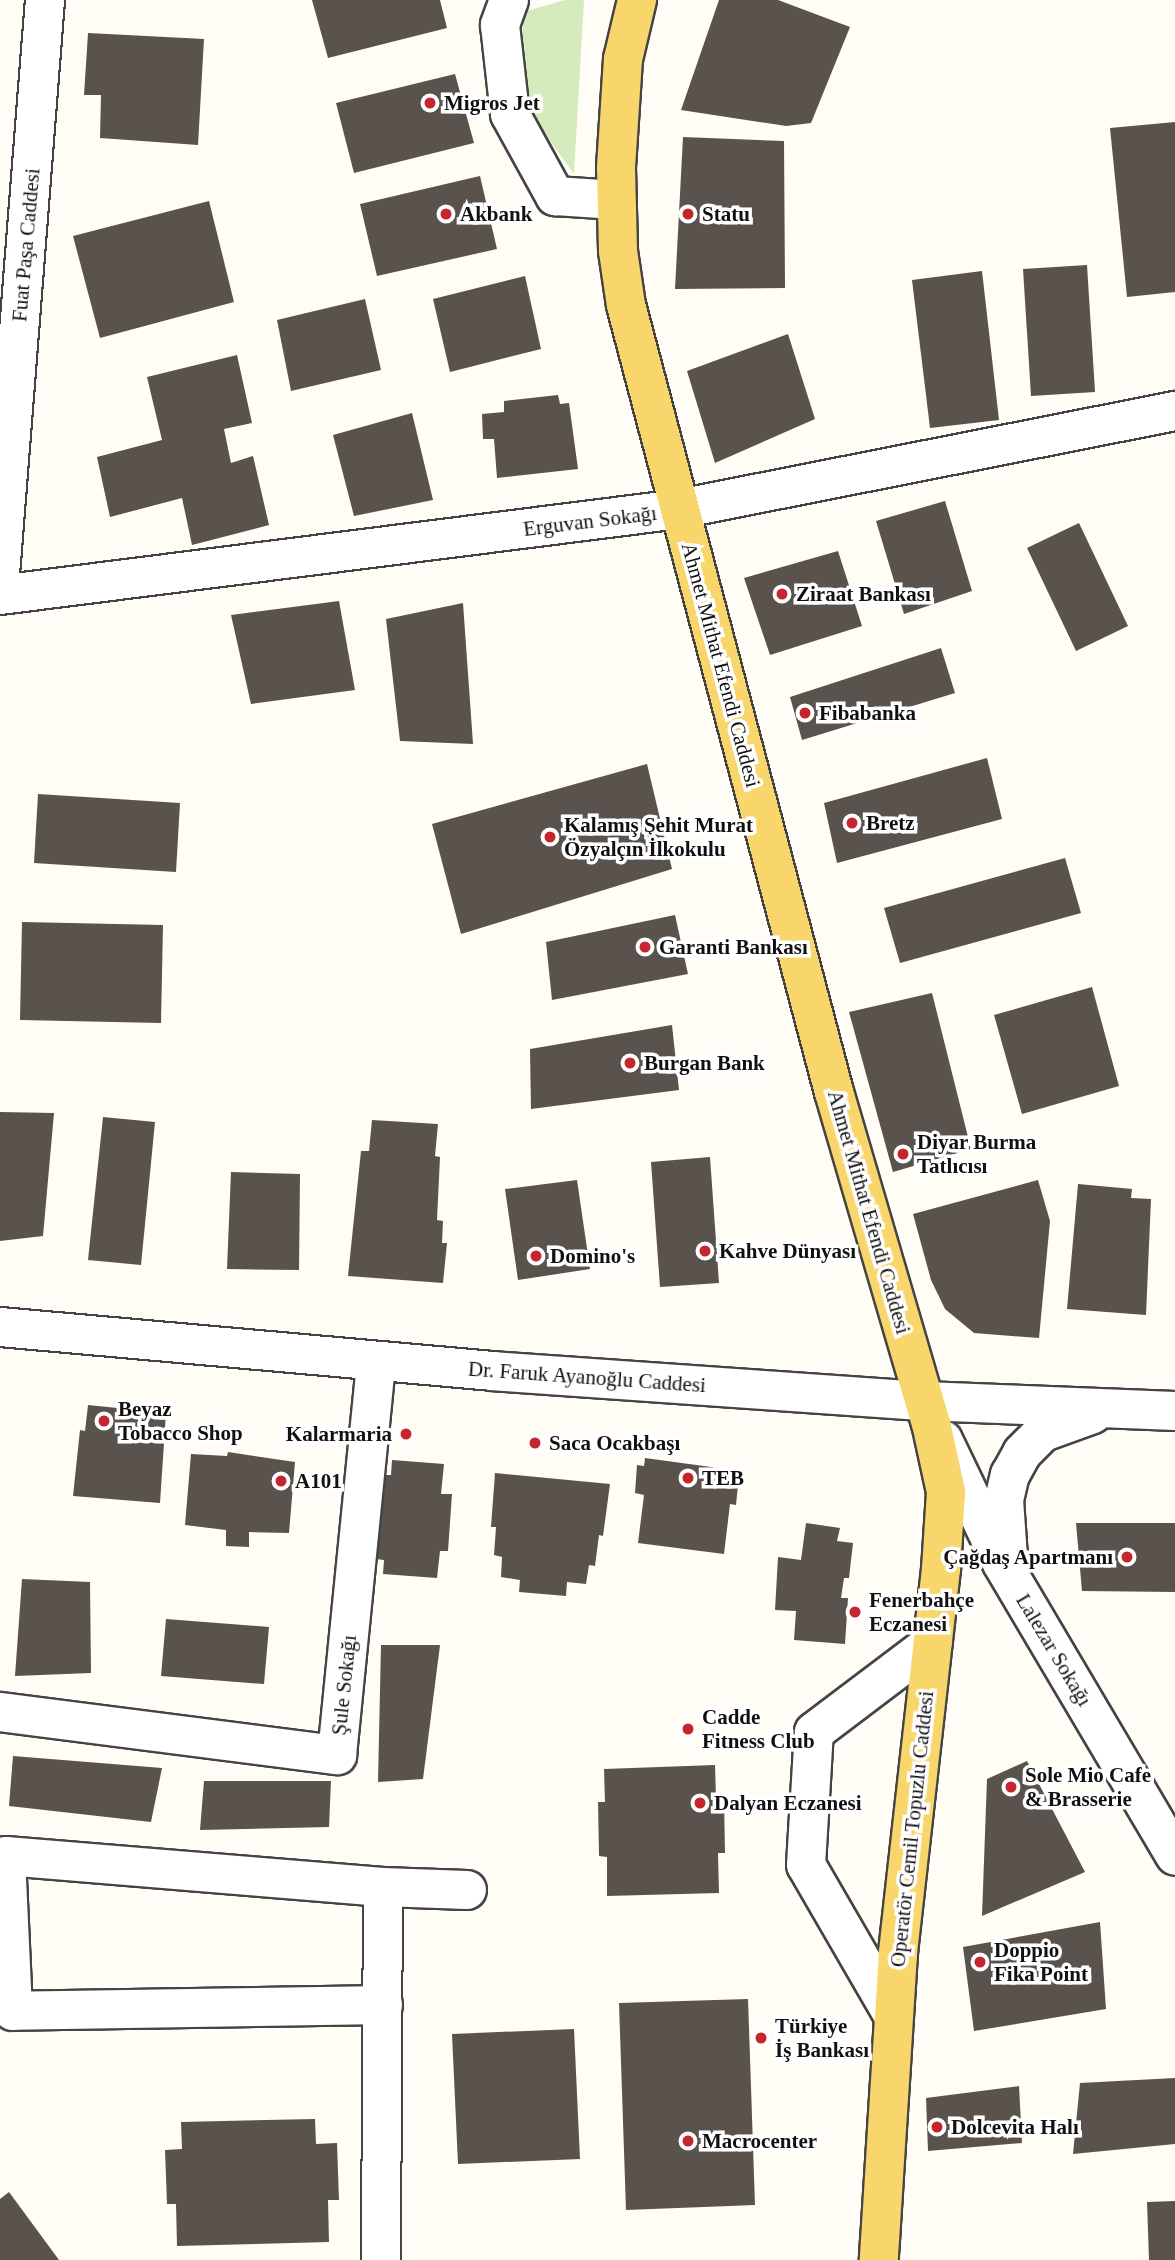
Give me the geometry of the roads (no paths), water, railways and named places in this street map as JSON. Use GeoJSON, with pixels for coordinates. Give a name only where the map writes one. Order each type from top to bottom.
{"type":"FeatureCollection","features":[{"type":"Feature","properties":{"kind":"main road","name":"Ahmet Mithat Efendi Caddesi"},"geometry":{"type":"LineString","coordinates":[[637,0],[627,36],[620,86],[616,200],[618,251],[626,305],[831,1079],[924,1401]]}},
{"type":"Feature","properties":{"kind":"main road","name":"Operatör Cemil Topuzlu Caddesi"},"geometry":{"type":"LineString","coordinates":[[879,2260],[893,2015],[909,1838],[944,1541],[946,1492],[941,1460],[924,1401]]}},
{"type":"Feature","properties":{"kind":"street","name":"Fuat Paşa Caddesi"},"geometry":{"type":"LineString","coordinates":[[0,574],[45,0]]}},
{"type":"Feature","properties":{"kind":"street"},"geometry":{"type":"LineString","coordinates":[[509,0],[500,25],[510,114],[555,197],[616,200]]}},
{"type":"Feature","properties":{"kind":"street","name":"Erguvan Sokağı"},"geometry":{"type":"LineString","coordinates":[[0,595],[679,509],[1175,411]]}},
{"type":"Feature","properties":{"kind":"street","name":"Dr. Faruk Ayanoğlu Caddesi"},"geometry":{"type":"LineString","coordinates":[[0,1327],[376,1362],[924,1401],[1175,1411]]}},
{"type":"Feature","properties":{"kind":"street","name":"Şule Sokağı"},"geometry":{"type":"LineString","coordinates":[[0,1712],[337,1755],[376,1362]]}},
{"type":"Feature","properties":{"kind":"street","name":"Lalezar Sokağı"},"geometry":{"type":"LineString","coordinates":[[924,1401],[1012,1580],[1175,1856]]}},
{"type":"Feature","properties":{"kind":"street"},"geometry":{"type":"LineString","coordinates":[[1012,1580],[1004,1531],[1004,1500],[1010,1475],[1021,1453],[1035,1438],[1053,1427],[1126,1408]]}},
{"type":"Feature","properties":{"kind":"street"},"geometry":{"type":"LineString","coordinates":[[893,2015],[806,1865],[814,1732],[933,1642]]}},
{"type":"Feature","properties":{"kind":"street"},"geometry":{"type":"LineString","coordinates":[[383,2004],[13,2011],[6,1856],[383,1887],[467,1890]]}},
{"type":"Feature","properties":{"kind":"street"},"geometry":{"type":"LineString","coordinates":[[381,2260],[383,1887]]}},
{"type":"Feature","properties":{"kind":"place","name":"Migros Jet"},"geometry":{"type":"Point","coordinates":[430,103]}},
{"type":"Feature","properties":{"kind":"place","name":"Akbank"},"geometry":{"type":"Point","coordinates":[446,214]}},
{"type":"Feature","properties":{"kind":"place","name":"Statu"},"geometry":{"type":"Point","coordinates":[688,214]}},
{"type":"Feature","properties":{"kind":"place","name":"Ziraat Bankası"},"geometry":{"type":"Point","coordinates":[782,594]}},
{"type":"Feature","properties":{"kind":"place","name":"Fibabanka"},"geometry":{"type":"Point","coordinates":[805,713]}},
{"type":"Feature","properties":{"kind":"place","name":"Bretz"},"geometry":{"type":"Point","coordinates":[852,823]}},
{"type":"Feature","properties":{"kind":"place","name":"Kalamış Şehit Murat Özyalçın İlkokulu"},"geometry":{"type":"Point","coordinates":[550,837]}},
{"type":"Feature","properties":{"kind":"place","name":"Garanti Bankası"},"geometry":{"type":"Point","coordinates":[645,947]}},
{"type":"Feature","properties":{"kind":"place","name":"Burgan Bank"},"geometry":{"type":"Point","coordinates":[630,1063]}},
{"type":"Feature","properties":{"kind":"place","name":"Diyar Burma Tatlıcısı"},"geometry":{"type":"Point","coordinates":[903,1154]}},
{"type":"Feature","properties":{"kind":"place","name":"Kahve Dünyası"},"geometry":{"type":"Point","coordinates":[705,1251]}},
{"type":"Feature","properties":{"kind":"place","name":"Domino's"},"geometry":{"type":"Point","coordinates":[536,1256]}},
{"type":"Feature","properties":{"kind":"place","name":"Beyaz Tobacco Shop"},"geometry":{"type":"Point","coordinates":[104,1421]}},
{"type":"Feature","properties":{"kind":"place","name":"Kalarmaria"},"geometry":{"type":"Point","coordinates":[406,1434]}},
{"type":"Feature","properties":{"kind":"place","name":"Saca Ocakbaşı"},"geometry":{"type":"Point","coordinates":[535,1443]}},
{"type":"Feature","properties":{"kind":"place","name":"TEB"},"geometry":{"type":"Point","coordinates":[688,1478]}},
{"type":"Feature","properties":{"kind":"place","name":"A101"},"geometry":{"type":"Point","coordinates":[281,1481]}},
{"type":"Feature","properties":{"kind":"place","name":"Çağdaş Apartmanı"},"geometry":{"type":"Point","coordinates":[1127,1557]}},
{"type":"Feature","properties":{"kind":"place","name":"Fenerbahçe Eczanesi"},"geometry":{"type":"Point","coordinates":[855,1612]}},
{"type":"Feature","properties":{"kind":"place","name":"Cadde Fitness Club"},"geometry":{"type":"Point","coordinates":[688,1729]}},
{"type":"Feature","properties":{"kind":"place","name":"Sole Mio Cafe & Brasserie"},"geometry":{"type":"Point","coordinates":[1011,1787]}},
{"type":"Feature","properties":{"kind":"place","name":"Dalyan Eczanesi"},"geometry":{"type":"Point","coordinates":[700,1803]}},
{"type":"Feature","properties":{"kind":"place","name":"Doppio Fika Point"},"geometry":{"type":"Point","coordinates":[980,1962]}},
{"type":"Feature","properties":{"kind":"place","name":"Türkiye İş Bankası"},"geometry":{"type":"Point","coordinates":[761,2038]}},
{"type":"Feature","properties":{"kind":"place","name":"Dolcevita Halı"},"geometry":{"type":"Point","coordinates":[937,2127]}},
{"type":"Feature","properties":{"kind":"place","name":"Macrocenter"},"geometry":{"type":"Point","coordinates":[688,2141]}}]}
